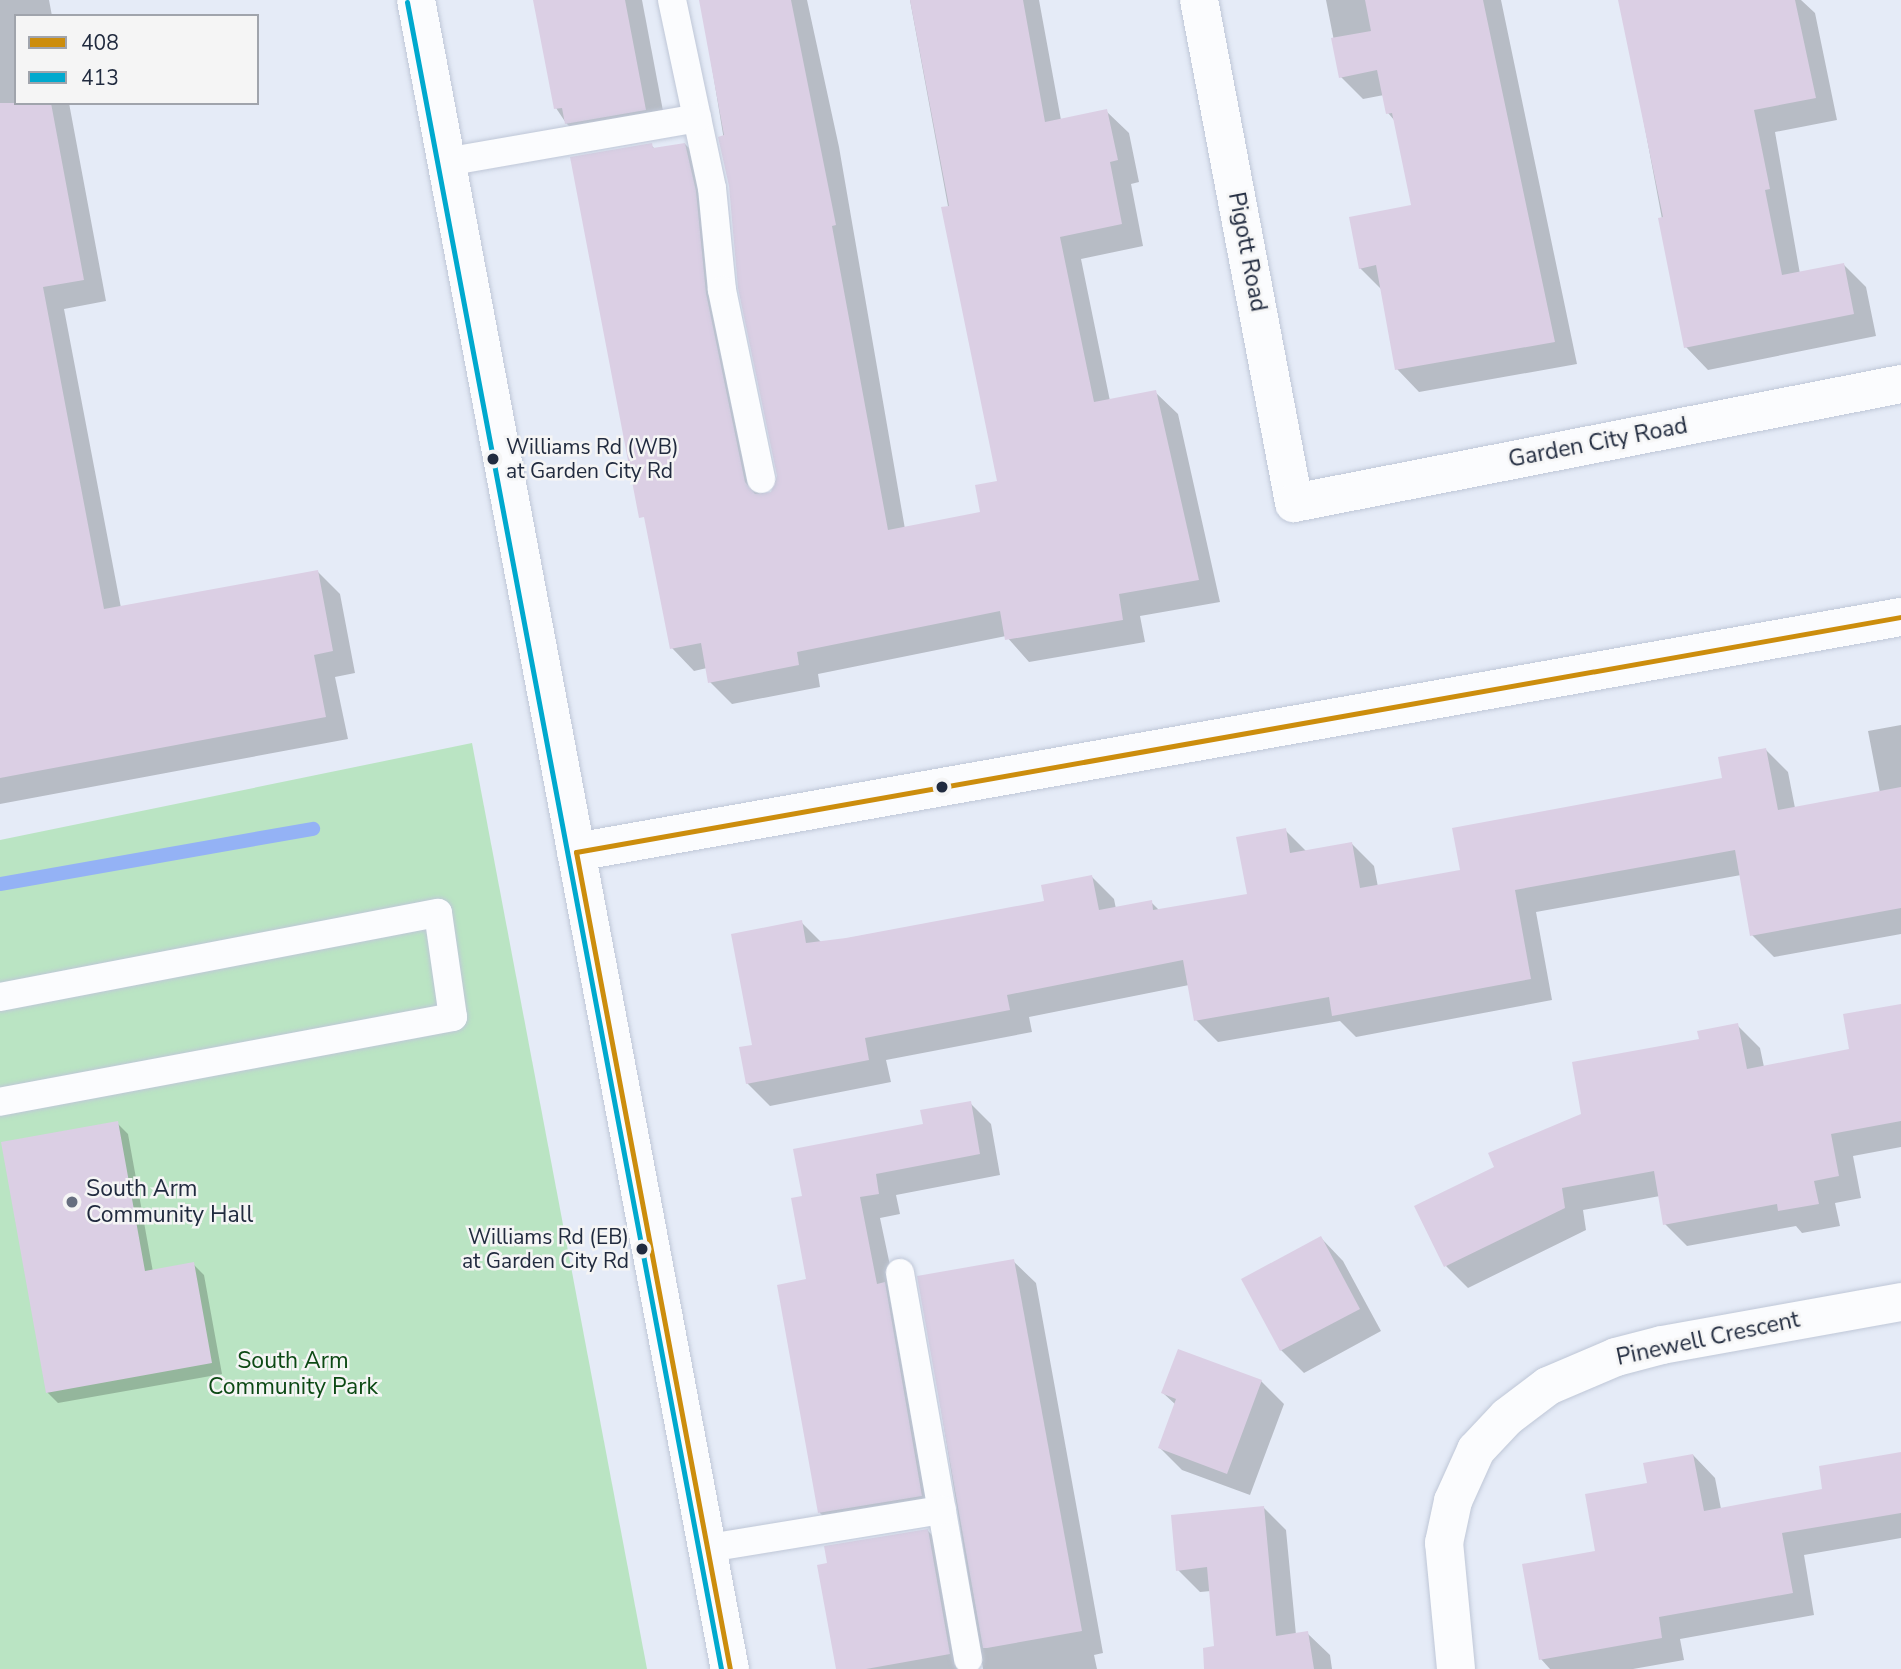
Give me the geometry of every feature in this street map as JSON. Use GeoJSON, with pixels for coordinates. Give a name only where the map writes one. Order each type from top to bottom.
{"type":"FeatureCollection","features":[{"type":"Feature","properties":{"kind":"street"},"geometry":{"type":"LineString","coordinates":[[416,0],[730,1669]]}},
{"type":"Feature","properties":{"kind":"street","name":"Pigott Road"},"geometry":{"type":"LineString","coordinates":[[1199,0],[1294,503]]}},
{"type":"Feature","properties":{"kind":"street","name":"Garden City Road"},"geometry":{"type":"LineString","coordinates":[[1294,503],[1901,383]]}},
{"type":"Feature","properties":{"kind":"street"},"geometry":{"type":"LineString","coordinates":[[576,852],[1901,617]]}},
{"type":"Feature","properties":{"kind":"street","name":"Pinewell Crescent"},"geometry":{"type":"LineString","coordinates":[[1456,1669],[1444,1543],[1453,1501],[1476,1450],[1507,1417],[1548,1386],[1616,1357],[1901,1301]]}},
{"type":"Feature","properties":{"kind":"lane"},"geometry":{"type":"LineString","coordinates":[[672,0],[712,188],[722,290],[761,480]]}},
{"type":"Feature","properties":{"kind":"lane"},"geometry":{"type":"LineString","coordinates":[[446,162],[697,118]]}},
{"type":"Feature","properties":{"kind":"lane"},"geometry":{"type":"LineString","coordinates":[[0,997],[438,913],[453,1017],[0,1102]]}},
{"type":"Feature","properties":{"kind":"lane"},"geometry":{"type":"LineString","coordinates":[[900,1273],[968,1659]]}},
{"type":"Feature","properties":{"kind":"lane"},"geometry":{"type":"LineString","coordinates":[[709,1548],[942,1510]]}},
{"type":"Feature","properties":{"kind":"green space","name":"South Arm Community Park"},"geometry":{"type":"Polygon","coordinates":[[[472,743],[647,1669],[0,1669],[0,840],[472,743]]]}},
{"type":"Feature","properties":{"kind":"building"},"geometry":{"type":"Polygon","coordinates":[[[533,0],[625,0],[646,110],[565,124],[562,108],[554,109],[533,0]]]}},
{"type":"Feature","properties":{"kind":"building"},"geometry":{"type":"Polygon","coordinates":[[[699,0],[791,0],[836,225],[832,226],[888,530],[980,512],[975,485],[997,481],[941,207],[949,206],[910,0],[1023,0],[1045,122],[1107,109],[1118,160],[1110,162],[1122,224],[1060,237],[1094,402],[1156,390],[1199,580],[1119,594],[1123,620],[1005,640],[1000,611],[797,652],[799,665],[708,683],[701,643],[670,649],[644,517],[639,518],[570,157],[652,143],[653,148],[685,143],[696,191],[706,293],[745,482],[755,494],[771,492],[777,476],[738,288],[729,186],[718,137],[724,135],[699,0]]]}},
{"type":"Feature","properties":{"kind":"building"},"geometry":{"type":"Polygon","coordinates":[[[1365,0],[1483,0],[1555,342],[1395,370],[1376,265],[1359,269],[1349,217],[1411,205],[1392,113],[1386,114],[1377,70],[1339,78],[1331,38],[1371,31],[1365,0]]]}},
{"type":"Feature","properties":{"kind":"building"},"geometry":{"type":"Polygon","coordinates":[[[1618,0],[1795,0],[1816,98],[1754,110],[1770,189],[1765,190],[1782,275],[1844,263],[1854,314],[1684,348],[1658,218],[1663,217],[1618,0]]]}},
{"type":"Feature","properties":{"kind":"building"},"geometry":{"type":"Polygon","coordinates":[[[0,103],[14,103],[51,105],[84,280],[43,287],[104,609],[318,570],[333,651],[314,655],[326,717],[0,778],[0,103]]]}},
{"type":"Feature","properties":{"kind":"building"},"geometry":{"type":"Polygon","coordinates":[[[1766,748],[1778,810],[1901,787],[1901,908],[1750,936],[1735,850],[1515,890],[1531,979],[1332,1016],[1329,997],[1194,1021],[1183,960],[1007,995],[1010,1010],[865,1038],[869,1060],[746,1084],[739,1047],[752,1045],[731,934],[802,920],[806,943],[846,938],[1044,901],[1041,885],[1092,875],[1099,910],[1152,900],[1153,910],[1247,894],[1236,837],[1286,828],[1290,853],[1352,842],[1360,888],[1460,870],[1452,828],[1722,778],[1718,757],[1766,748]]]}},
{"type":"Feature","properties":{"kind":"building"},"geometry":{"type":"Polygon","coordinates":[[[1901,1004],[1901,1121],[1831,1134],[1839,1176],[1814,1181],[1819,1204],[1778,1211],[1777,1204],[1663,1225],[1654,1171],[1562,1188],[1565,1208],[1444,1267],[1414,1206],[1494,1167],[1488,1153],[1581,1114],[1572,1062],[1699,1039],[1697,1031],[1738,1023],[1747,1069],[1849,1049],[1843,1014],[1901,1004]]]}},
{"type":"Feature","properties":{"kind":"building"},"geometry":{"type":"Polygon","coordinates":[[[971,1101],[980,1154],[876,1174],[879,1194],[860,1197],[877,1284],[885,1282],[922,1496],[818,1513],[777,1285],[806,1279],[791,1198],[802,1196],[793,1149],[923,1124],[920,1110],[971,1101]]]}},
{"type":"Feature","properties":{"kind":"building","name":"South Arm Community Hall"},"geometry":{"type":"Polygon","coordinates":[[[118,1121],[145,1271],[194,1262],[212,1363],[46,1393],[1,1142],[118,1121]]]}},
{"type":"Feature","properties":{"kind":"building"},"geometry":{"type":"Polygon","coordinates":[[[1321,1236],[1360,1309],[1280,1351],[1241,1279],[1321,1236]]]}},
{"type":"Feature","properties":{"kind":"building"},"geometry":{"type":"Polygon","coordinates":[[[1014,1259],[1082,1631],[983,1648],[917,1276],[1014,1259]]]}},
{"type":"Feature","properties":{"kind":"building"},"geometry":{"type":"Polygon","coordinates":[[[1178,1349],[1262,1380],[1227,1474],[1158,1448],[1176,1399],[1161,1393],[1178,1349]]]}},
{"type":"Feature","properties":{"kind":"building"},"geometry":{"type":"Polygon","coordinates":[[[1901,1452],[1901,1513],[1782,1533],[1793,1593],[1659,1617],[1662,1638],[1539,1660],[1522,1564],[1595,1551],[1585,1494],[1647,1483],[1643,1463],[1693,1454],[1704,1511],[1822,1489],[1819,1466],[1901,1452]]]}},
{"type":"Feature","properties":{"kind":"building"},"geometry":{"type":"Polygon","coordinates":[[[1264,1506],[1276,1636],[1308,1631],[1314,1669],[1204,1669],[1203,1648],[1214,1646],[1207,1567],[1176,1571],[1171,1515],[1264,1506]]]}},
{"type":"Feature","properties":{"kind":"building"},"geometry":{"type":"Polygon","coordinates":[[[928,1529],[950,1654],[866,1669],[836,1669],[817,1565],[827,1563],[824,1546],[928,1529]]]}},
{"type":"Feature","properties":{"kind":"waterway"},"geometry":{"type":"LineString","coordinates":[[0,884],[313,829]]}},
{"type":"Feature","properties":{"kind":"transit line","name":"413"},"geometry":{"type":"LineString","coordinates":[[407,2],[721,1669]]}},
{"type":"Feature","properties":{"kind":"transit line","name":"408"},"geometry":{"type":"LineString","coordinates":[[576,852],[1901,617]]}},
{"type":"Feature","properties":{"kind":"transit line","name":"408"},"geometry":{"type":"LineString","coordinates":[[576,852],[730,1669]]}},
{"type":"Feature","properties":{"kind":"place","name":"Williams Rd (WB) at Garden City Rd"},"geometry":{"type":"Point","coordinates":[493,459]}},
{"type":"Feature","properties":{"kind":"place","name":"South Arm Community Hall"},"geometry":{"type":"Point","coordinates":[72,1202]}},
{"type":"Feature","properties":{"kind":"place","name":"Williams Rd (EB) at Garden City Rd"},"geometry":{"type":"Point","coordinates":[642,1249]}}]}
